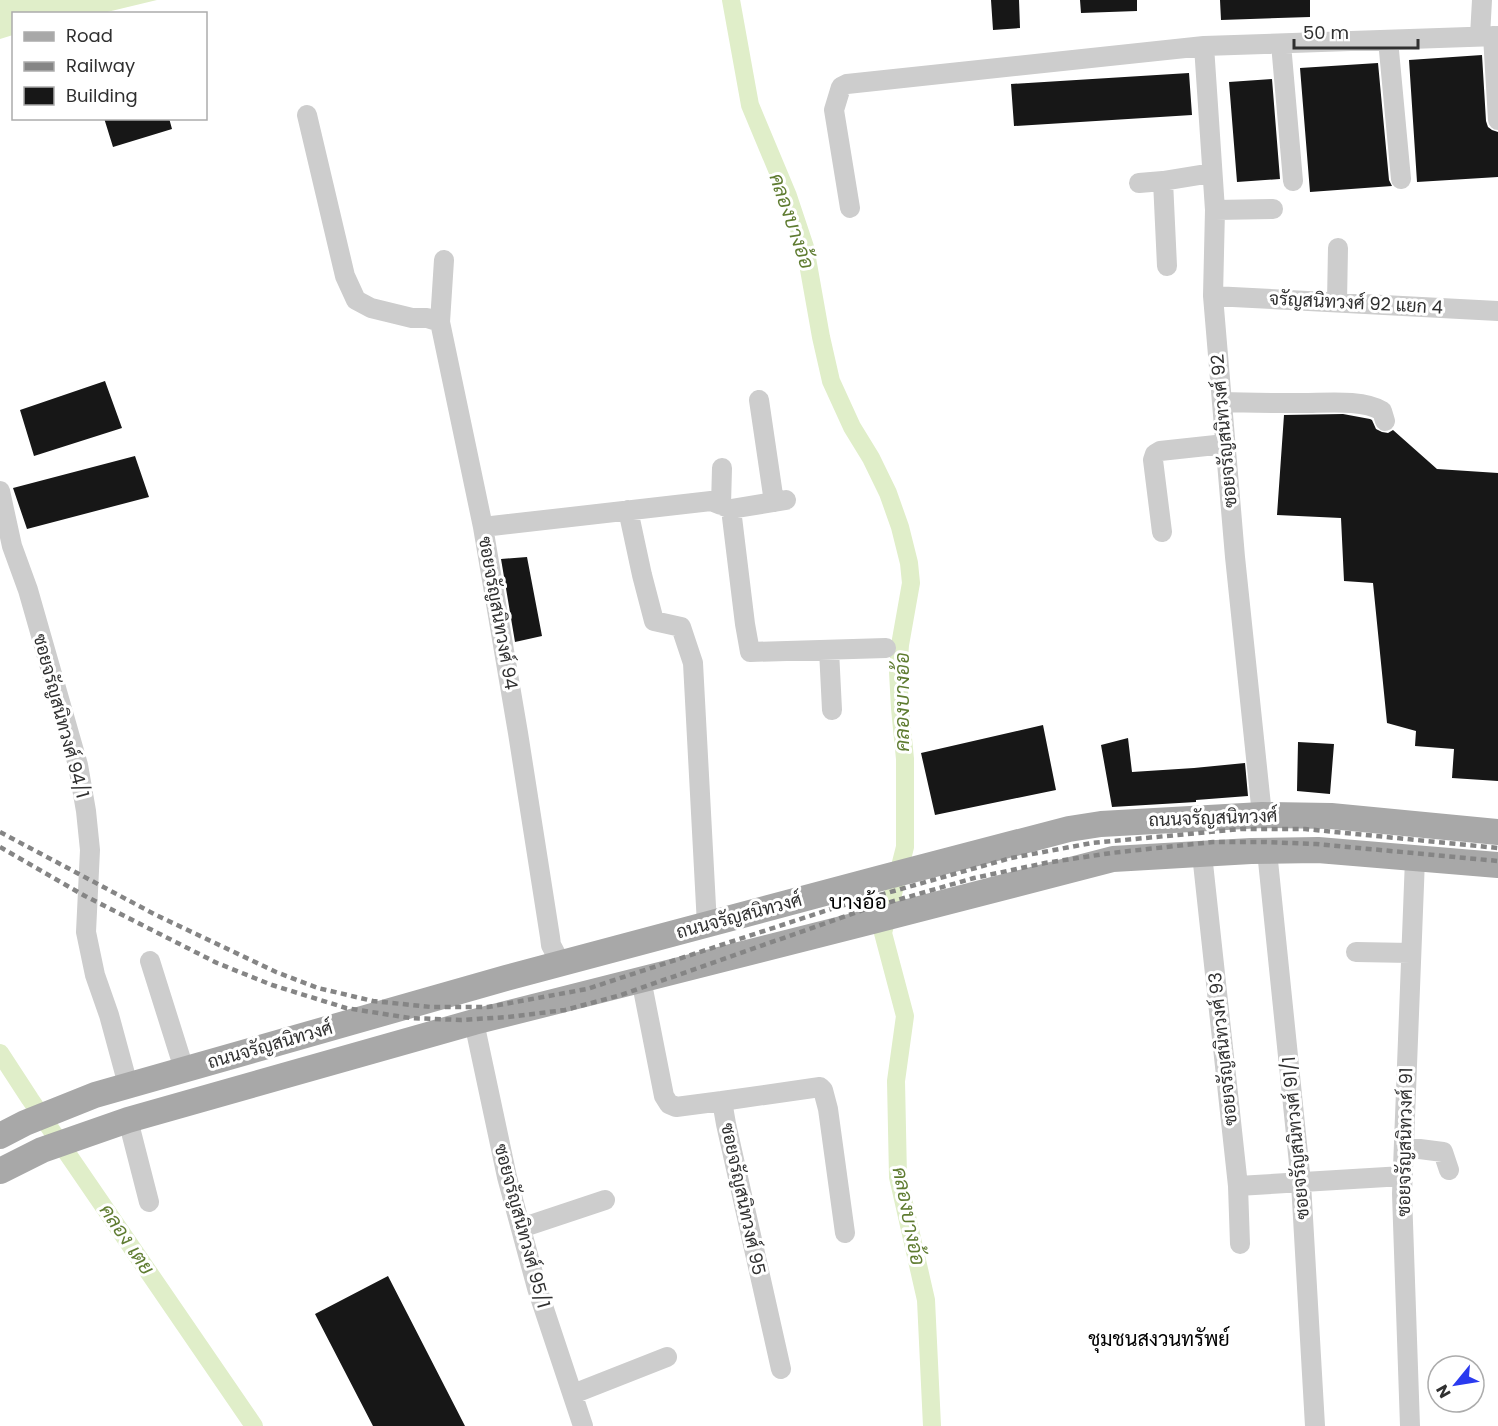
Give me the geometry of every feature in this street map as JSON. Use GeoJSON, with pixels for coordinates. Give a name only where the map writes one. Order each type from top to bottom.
{"type":"FeatureCollection","features":[{"type":"Feature","properties":{"kind":"main road","name":"ถนนจรัญสนิทวงศ์"},"geometry":{"type":"LineString","coordinates":[[0,1136],[76,1102],[128,1085],[465,990],[1062,831],[1101,824],[1262,815],[1331,816],[1498,832]]}},
{"type":"Feature","properties":{"kind":"main road","name":"ถนนจรัญสนิทวงศ์"},"geometry":{"type":"LineString","coordinates":[[0,1171],[42,1150],[128,1120],[474,1022],[1113,859],[1318,850],[1498,865]]}},
{"type":"Feature","properties":{"kind":"main road"},"geometry":{"type":"LineString","coordinates":[[635,944],[641,979]]}},
{"type":"Feature","properties":{"kind":"main road"},"geometry":{"type":"LineString","coordinates":[[561,964],[570,998]]}},
{"type":"Feature","properties":{"kind":"street"},"geometry":{"type":"LineString","coordinates":[[1482,0],[1490,36],[1498,120]]}},
{"type":"Feature","properties":{"kind":"street"},"geometry":{"type":"LineString","coordinates":[[850,208],[834,110],[841,87],[847,84],[1204,46],[1490,36]]}},
{"type":"Feature","properties":{"kind":"street"},"geometry":{"type":"LineString","coordinates":[[1388,40],[1401,179]]}},
{"type":"Feature","properties":{"kind":"street"},"geometry":{"type":"LineString","coordinates":[[1281,44],[1293,182]]}},
{"type":"Feature","properties":{"kind":"street","name":"ซอยจรัญสนิทวงศ์ 92"},"geometry":{"type":"LineString","coordinates":[[1204,46],[1215,210],[1213,296],[1236,568],[1262,815]]}},
{"type":"Feature","properties":{"kind":"street"},"geometry":{"type":"LineString","coordinates":[[307,115],[345,276],[356,300],[371,308],[440,322]]}},
{"type":"Feature","properties":{"kind":"street"},"geometry":{"type":"LineString","coordinates":[[1139,183],[1212,173]]}},
{"type":"Feature","properties":{"kind":"street"},"geometry":{"type":"LineString","coordinates":[[1163,181],[1167,266]]}},
{"type":"Feature","properties":{"kind":"street"},"geometry":{"type":"LineString","coordinates":[[1215,210],[1273,209]]}},
{"type":"Feature","properties":{"kind":"street"},"geometry":{"type":"LineString","coordinates":[[1337,302],[1338,248]]}},
{"type":"Feature","properties":{"kind":"street","name":"ซอยจรัญสนิทวงศ์ 94"},"geometry":{"type":"LineString","coordinates":[[444,260],[440,322],[483,527],[551,945],[561,964]]}},
{"type":"Feature","properties":{"kind":"street","name":"จรัญสนิทวงศ์ 92 แยก 4"},"geometry":{"type":"LineString","coordinates":[[1213,296],[1498,311]]}},
{"type":"Feature","properties":{"kind":"street"},"geometry":{"type":"LineString","coordinates":[[483,527],[711,501],[726,507],[780,501],[759,400]]}},
{"type":"Feature","properties":{"kind":"street"},"geometry":{"type":"LineString","coordinates":[[1222,402],[1366,405],[1382,411],[1386,421]]}},
{"type":"Feature","properties":{"kind":"street"},"geometry":{"type":"LineString","coordinates":[[1162,532],[1153,460],[1155,454],[1160,451],[1225,444]]}},
{"type":"Feature","properties":{"kind":"street"},"geometry":{"type":"LineString","coordinates":[[722,468],[726,507],[750,652],[886,648]]}},
{"type":"Feature","properties":{"kind":"street","name":"ซอยจรัญสนิทวงศ์ 94/1"},"geometry":{"type":"LineString","coordinates":[[0,491],[7,555],[28,591],[78,765],[90,850],[86,932],[95,975],[128,1085]]}},
{"type":"Feature","properties":{"kind":"street"},"geometry":{"type":"LineString","coordinates":[[628,510],[654,621],[681,627],[693,663],[707,925]]}},
{"type":"Feature","properties":{"kind":"street"},"geometry":{"type":"LineString","coordinates":[[830,650],[832,710]]}},
{"type":"Feature","properties":{"kind":"street","name":"ซอยจรัญสนิทวงศ์ 91/1"},"geometry":{"type":"LineString","coordinates":[[1267,851],[1301,1183],[1315,1426]]}},
{"type":"Feature","properties":{"kind":"street","name":"ซอยจรัญสนิทวงศ์ 93"},"geometry":{"type":"LineString","coordinates":[[1202,854],[1238,1186],[1240,1244]]}},
{"type":"Feature","properties":{"kind":"street","name":"ซอยจรัญสนิทวงศ์ 91"},"geometry":{"type":"LineString","coordinates":[[1410,1426],[1402,1194],[1415,859]]}},
{"type":"Feature","properties":{"kind":"street"},"geometry":{"type":"LineString","coordinates":[[1356,951],[1411,953]]}},
{"type":"Feature","properties":{"kind":"street"},"geometry":{"type":"LineString","coordinates":[[150,961],[184,1069]]}},
{"type":"Feature","properties":{"kind":"street","name":"ซอยจรัญสนิทวงศ์ 95"},"geometry":{"type":"LineString","coordinates":[[641,979],[664,1096],[669,1104],[676,1107],[722,1101],[781,1369]]}},
{"type":"Feature","properties":{"kind":"street","name":"ซอยจรัญสนิทวงศ์ 95/1"},"geometry":{"type":"LineString","coordinates":[[474,1022],[507,1177],[537,1288],[583,1426]]}},
{"type":"Feature","properties":{"kind":"street"},"geometry":{"type":"LineString","coordinates":[[722,1101],[820,1087],[824,1090],[845,1233]]}},
{"type":"Feature","properties":{"kind":"street"},"geometry":{"type":"LineString","coordinates":[[128,1120],[149,1202]]}},
{"type":"Feature","properties":{"kind":"street"},"geometry":{"type":"LineString","coordinates":[[1404,1147],[1443,1152],[1449,1170]]}},
{"type":"Feature","properties":{"kind":"street"},"geometry":{"type":"LineString","coordinates":[[1238,1186],[1403,1176]]}},
{"type":"Feature","properties":{"kind":"street"},"geometry":{"type":"LineString","coordinates":[[521,1228],[605,1200]]}},
{"type":"Feature","properties":{"kind":"street"},"geometry":{"type":"LineString","coordinates":[[573,1394],[667,1357]]}},
{"type":"Feature","properties":{"kind":"shaded area"},"geometry":{"type":"Polygon","coordinates":[[[0,0],[157,0],[107,12],[12,12],[12,35],[0,39],[0,0]]]}},
{"type":"Feature","properties":{"kind":"building"},"geometry":{"type":"Polygon","coordinates":[[[991,0],[1019,0],[1020,28],[993,30],[991,0]]]}},
{"type":"Feature","properties":{"kind":"building"},"geometry":{"type":"Polygon","coordinates":[[[1080,0],[1137,0],[1137,11],[1081,13],[1080,0]]]}},
{"type":"Feature","properties":{"kind":"building"},"geometry":{"type":"Polygon","coordinates":[[[1220,0],[1310,0],[1310,17],[1221,20],[1220,0]]]}},
{"type":"Feature","properties":{"kind":"building"},"geometry":{"type":"Polygon","coordinates":[[[1482,55],[1486,121],[1488,127],[1498,132],[1498,177],[1417,182],[1409,60],[1482,55]]]}},
{"type":"Feature","properties":{"kind":"building"},"geometry":{"type":"Polygon","coordinates":[[[1378,63],[1389,180],[1392,186],[1310,192],[1300,68],[1378,63]]]}},
{"type":"Feature","properties":{"kind":"building"},"geometry":{"type":"Polygon","coordinates":[[[1189,73],[1192,115],[1014,126],[1011,84],[1189,73]]]}},
{"type":"Feature","properties":{"kind":"building"},"geometry":{"type":"Polygon","coordinates":[[[1272,79],[1280,179],[1237,182],[1229,82],[1272,79]]]}},
{"type":"Feature","properties":{"kind":"building"},"geometry":{"type":"Polygon","coordinates":[[[105,120],[170,120],[172,129],[113,147],[105,120]]]}},
{"type":"Feature","properties":{"kind":"building"},"geometry":{"type":"Polygon","coordinates":[[[105,381],[122,428],[34,456],[20,410],[105,381]]]}},
{"type":"Feature","properties":{"kind":"building"},"geometry":{"type":"Polygon","coordinates":[[[1343,414],[1370,419],[1376,429],[1382,432],[1388,433],[1393,430],[1437,469],[1498,473],[1498,781],[1452,778],[1454,749],[1415,746],[1416,731],[1387,723],[1373,583],[1344,581],[1341,518],[1277,515],[1284,415],[1343,414]]]}},
{"type":"Feature","properties":{"kind":"building"},"geometry":{"type":"Polygon","coordinates":[[[135,456],[149,497],[27,529],[13,488],[135,456]]]}},
{"type":"Feature","properties":{"kind":"building"},"geometry":{"type":"Polygon","coordinates":[[[527,557],[542,636],[515,642],[501,559],[527,557]]]}},
{"type":"Feature","properties":{"kind":"building"},"geometry":{"type":"Polygon","coordinates":[[[1043,725],[1056,790],[935,815],[921,753],[1043,725]]]}},
{"type":"Feature","properties":{"kind":"building"},"geometry":{"type":"Polygon","coordinates":[[[1128,738],[1132,772],[1245,763],[1248,796],[1112,807],[1101,745],[1128,738]]]}},
{"type":"Feature","properties":{"kind":"building"},"geometry":{"type":"Polygon","coordinates":[[[1298,742],[1334,744],[1330,794],[1297,791],[1298,742]]]}},
{"type":"Feature","properties":{"kind":"building"},"geometry":{"type":"Polygon","coordinates":[[[388,1276],[465,1426],[373,1426],[315,1314],[388,1276]]]}},
{"type":"Feature","properties":{"kind":"waterway","name":"คลองบางอ้อ"},"geometry":{"type":"LineString","coordinates":[[731,0],[750,105],[788,196],[805,247],[831,381],[852,427],[871,458],[888,493],[909,563],[911,583],[900,645],[898,672],[905,759],[905,847],[883,933],[905,1016],[896,1081],[898,1177],[926,1300],[932,1426]]}},
{"type":"Feature","properties":{"kind":"waterway","name":"คลอง เตย"},"geometry":{"type":"LineString","coordinates":[[0,1053],[254,1426]]}},
{"type":"Feature","properties":{"kind":"railway"},"geometry":{"type":"LineString","coordinates":[[0,832],[156,915],[276,972],[318,988],[373,1001],[431,1007],[488,1007],[587,989],[837,907],[1011,858],[1092,843],[1241,829],[1305,829],[1498,848]]}},
{"type":"Feature","properties":{"kind":"railway"},"geometry":{"type":"LineString","coordinates":[[0,847],[85,896],[217,963],[272,985],[346,1008],[410,1018],[461,1020],[565,1010],[621,995],[866,909],[974,878],[1045,863],[1213,842],[1316,844],[1498,861]]}},
{"type":"Feature","properties":{"kind":"district","name":"บางอ้อ"},"geometry":{"type":"Point","coordinates":[858,902]}},
{"type":"Feature","properties":{"kind":"district","name":"ชุมชนสงวนทรัพย์"},"geometry":{"type":"Point","coordinates":[1159,1339]}}]}
